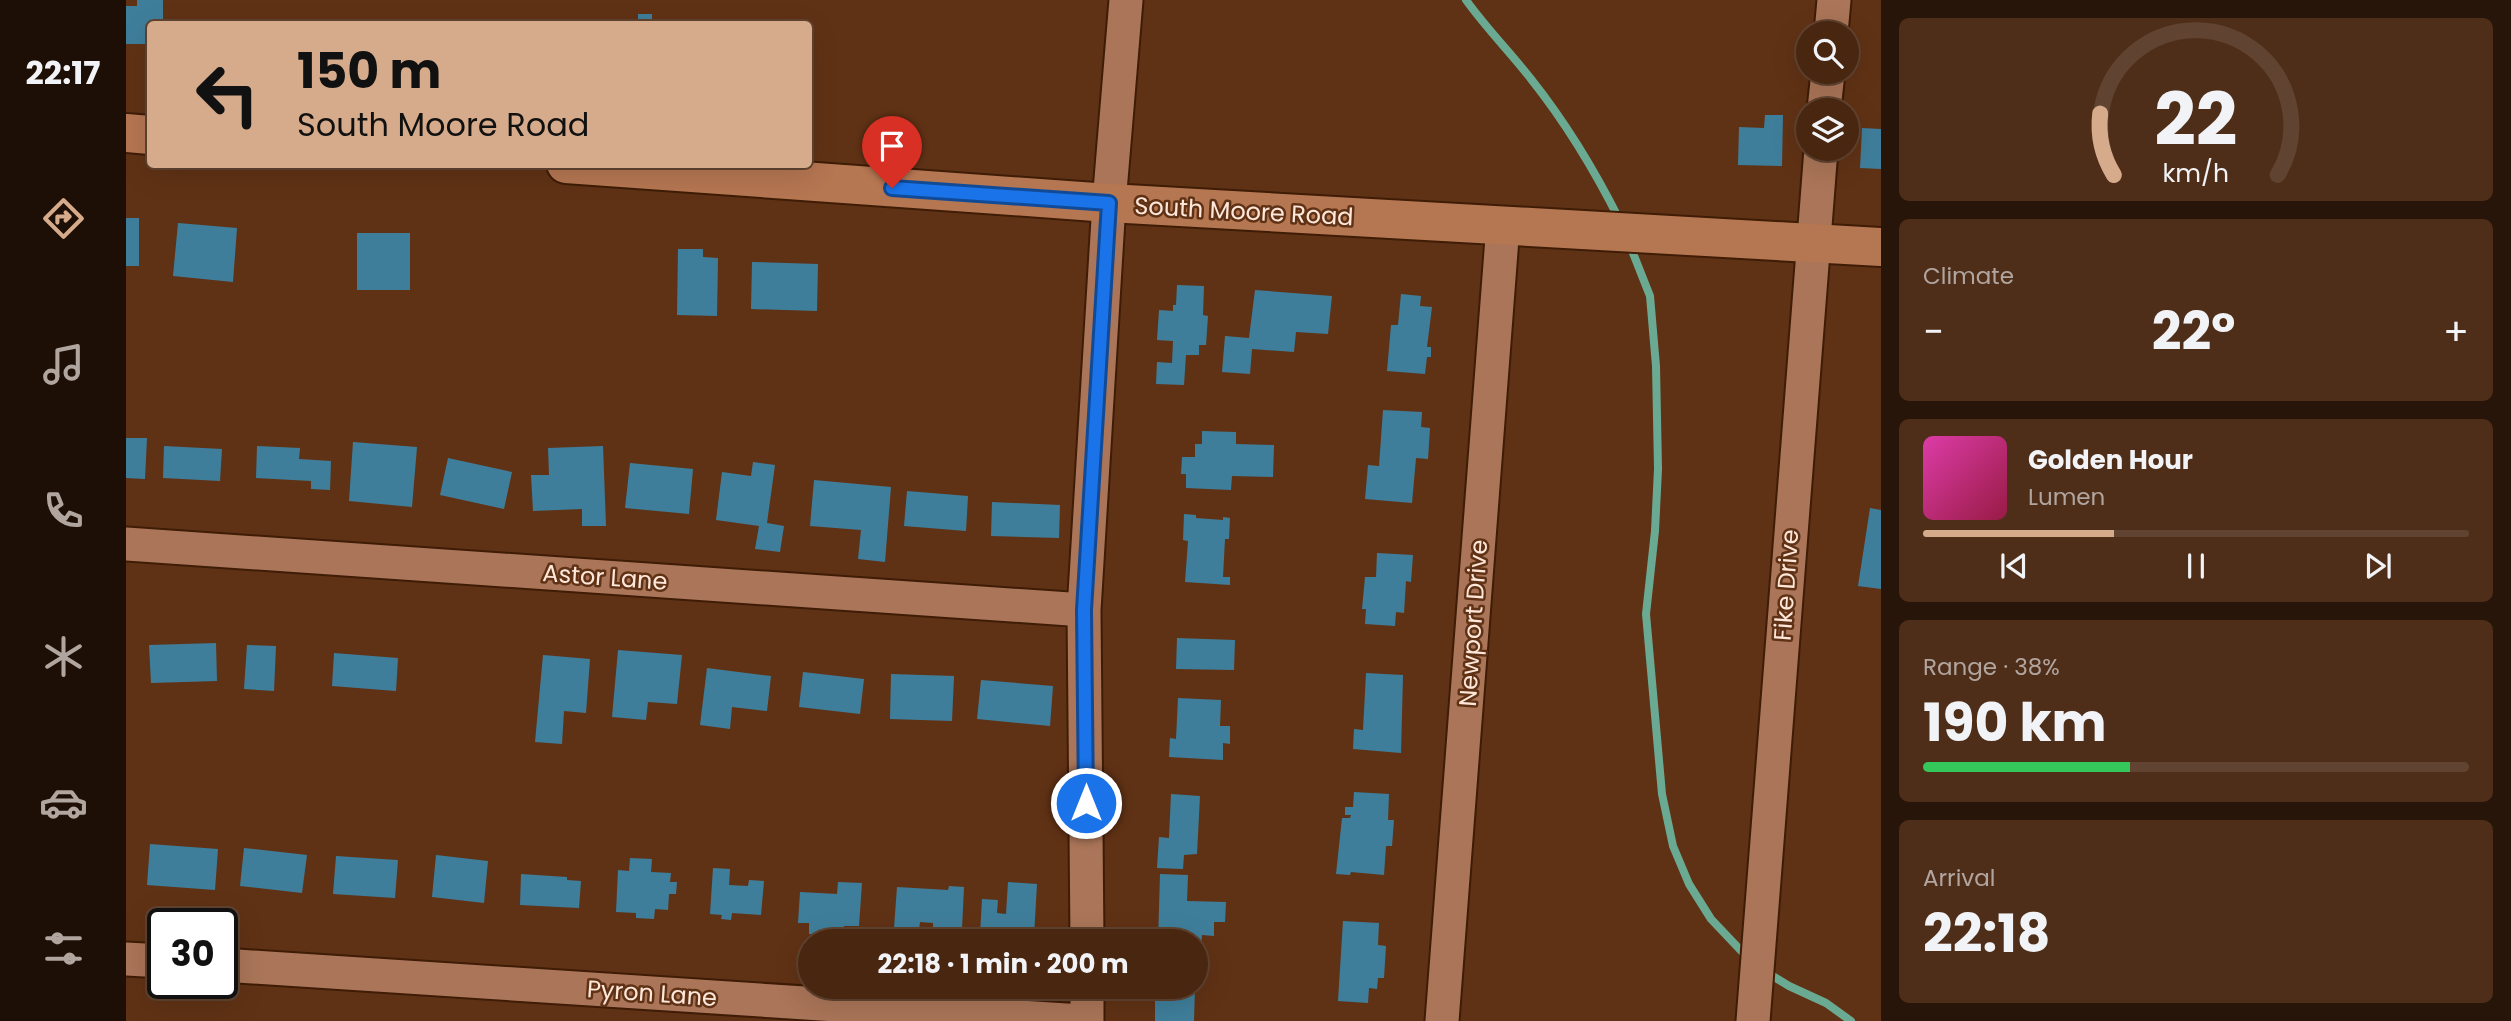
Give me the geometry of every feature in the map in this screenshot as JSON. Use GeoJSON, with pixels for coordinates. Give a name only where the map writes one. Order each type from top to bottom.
{"type":"FeatureCollection","features":[{"type":"Feature","properties":{"kind":"main road"},"geometry":{"type":"LineString","coordinates":[[126,133],[147,135]]}},
{"type":"Feature","properties":{"kind":"main road","name":"South Moore Road"},"geometry":{"type":"LineString","coordinates":[[622,168],[1109,203],[1881,247]]}},
{"type":"Feature","properties":{"kind":"street"},"geometry":{"type":"LineString","coordinates":[[1087,929],[1084,610],[1109,203],[1126,0]]}},
{"type":"Feature","properties":{"kind":"street"},"geometry":{"type":"LineString","coordinates":[[1832,21],[1835,0]]}},
{"type":"Feature","properties":{"kind":"street","name":"Fike Drive"},"geometry":{"type":"LineString","coordinates":[[1753,1021],[1820,161]]}},
{"type":"Feature","properties":{"kind":"street","name":"Newport Drive"},"geometry":{"type":"LineString","coordinates":[[1442,1021],[1503,225]]}},
{"type":"Feature","properties":{"kind":"street","name":"Astor Lane"},"geometry":{"type":"LineString","coordinates":[[126,544],[1084,610]]}},
{"type":"Feature","properties":{"kind":"street"},"geometry":{"type":"LineString","coordinates":[[126,959],[147,960]]}},
{"type":"Feature","properties":{"kind":"street","name":"Pyron Lane"},"geometry":{"type":"LineString","coordinates":[[238,966],[1085,1021]]}},
{"type":"Feature","properties":{"kind":"street"},"geometry":{"type":"LineString","coordinates":[[1085,1021],[1086,999]]}},
{"type":"Feature","properties":{"kind":"building"},"geometry":{"type":"Polygon","coordinates":[[[137,0],[163,0],[163,21],[147,21],[147,44],[126,44],[126,6],[137,6],[137,0]]]}},
{"type":"Feature","properties":{"kind":"building"},"geometry":{"type":"Polygon","coordinates":[[[638,14],[652,14],[652,21],[638,21],[638,14]]]}},
{"type":"Feature","properties":{"kind":"building"},"geometry":{"type":"Polygon","coordinates":[[[1765,115],[1783,115],[1782,166],[1738,165],[1739,127],[1764,128],[1765,115]]]}},
{"type":"Feature","properties":{"kind":"building"},"geometry":{"type":"Polygon","coordinates":[[[1862,128],[1881,129],[1881,169],[1860,168],[1862,128]]]}},
{"type":"Feature","properties":{"kind":"building"},"geometry":{"type":"Polygon","coordinates":[[[126,218],[139,218],[139,266],[126,266],[126,218]]]}},
{"type":"Feature","properties":{"kind":"building"},"geometry":{"type":"Polygon","coordinates":[[[178,223],[237,228],[233,282],[173,276],[178,223]]]}},
{"type":"Feature","properties":{"kind":"building"},"geometry":{"type":"Polygon","coordinates":[[[357,233],[410,233],[410,290],[357,290],[357,233]]]}},
{"type":"Feature","properties":{"kind":"building"},"geometry":{"type":"Polygon","coordinates":[[[678,249],[703,249],[703,257],[718,258],[717,316],[677,315],[678,249]]]}},
{"type":"Feature","properties":{"kind":"building"},"geometry":{"type":"Polygon","coordinates":[[[752,262],[818,264],[817,311],[751,309],[752,262]]]}},
{"type":"Feature","properties":{"kind":"building"},"geometry":{"type":"Polygon","coordinates":[[[1177,285],[1204,286],[1203,315],[1208,316],[1206,345],[1199,345],[1199,355],[1186,355],[1184,385],[1156,384],[1157,362],[1172,363],[1173,341],[1157,340],[1159,310],[1173,311],[1177,285]]]}},
{"type":"Feature","properties":{"kind":"building"},"geometry":{"type":"Polygon","coordinates":[[[1255,290],[1332,296],[1328,334],[1296,332],[1294,352],[1252,349],[1250,374],[1222,372],[1225,336],[1249,338],[1255,290]]]}},
{"type":"Feature","properties":{"kind":"building"},"geometry":{"type":"Polygon","coordinates":[[[1401,294],[1421,296],[1420,306],[1432,307],[1427,347],[1431,347],[1431,357],[1427,357],[1425,374],[1387,371],[1391,325],[1398,325],[1401,294]]]}},
{"type":"Feature","properties":{"kind":"building"},"geometry":{"type":"Polygon","coordinates":[[[1383,410],[1422,412],[1421,427],[1430,428],[1428,459],[1416,458],[1412,503],[1365,499],[1368,465],[1379,466],[1383,410]]]}},
{"type":"Feature","properties":{"kind":"building"},"geometry":{"type":"Polygon","coordinates":[[[1202,431],[1236,432],[1236,444],[1274,445],[1273,477],[1232,476],[1231,490],[1186,488],[1186,474],[1181,474],[1182,457],[1195,457],[1195,444],[1202,444],[1202,431]]]}},
{"type":"Feature","properties":{"kind":"building"},"geometry":{"type":"Polygon","coordinates":[[[126,438],[147,438],[145,479],[126,478],[126,438]]]}},
{"type":"Feature","properties":{"kind":"building"},"geometry":{"type":"Polygon","coordinates":[[[353,442],[417,447],[412,507],[349,501],[353,442]]]}},
{"type":"Feature","properties":{"kind":"building"},"geometry":{"type":"Polygon","coordinates":[[[164,446],[222,449],[220,481],[163,478],[164,446]]]}},
{"type":"Feature","properties":{"kind":"building"},"geometry":{"type":"Polygon","coordinates":[[[257,446],[300,448],[299,459],[331,461],[330,490],[311,489],[311,481],[256,478],[257,446]]]}},
{"type":"Feature","properties":{"kind":"building"},"geometry":{"type":"Polygon","coordinates":[[[603,446],[606,526],[582,526],[582,509],[533,511],[531,475],[549,475],[548,448],[603,446]]]}},
{"type":"Feature","properties":{"kind":"building"},"geometry":{"type":"Polygon","coordinates":[[[448,458],[512,472],[504,509],[440,495],[448,458]]]}},
{"type":"Feature","properties":{"kind":"building"},"geometry":{"type":"Polygon","coordinates":[[[753,462],[775,465],[767,523],[784,526],[780,552],[755,549],[759,526],[716,520],[722,472],[751,476],[753,462]]]}},
{"type":"Feature","properties":{"kind":"building"},"geometry":{"type":"Polygon","coordinates":[[[630,463],[693,469],[689,514],[625,508],[630,463]]]}},
{"type":"Feature","properties":{"kind":"building"},"geometry":{"type":"Polygon","coordinates":[[[814,480],[891,487],[885,562],[858,559],[861,530],[810,526],[814,480]]]}},
{"type":"Feature","properties":{"kind":"building"},"geometry":{"type":"Polygon","coordinates":[[[907,491],[968,496],[966,531],[904,526],[907,491]]]}},
{"type":"Feature","properties":{"kind":"building"},"geometry":{"type":"Polygon","coordinates":[[[992,502],[1060,505],[1059,538],[991,536],[992,502]]]}},
{"type":"Feature","properties":{"kind":"building"},"geometry":{"type":"Polygon","coordinates":[[[1870,508],[1881,510],[1881,589],[1858,586],[1870,508]]]}},
{"type":"Feature","properties":{"kind":"building"},"geometry":{"type":"Polygon","coordinates":[[[1184,514],[1196,515],[1196,518],[1230,518],[1229,539],[1225,539],[1223,577],[1230,577],[1230,585],[1185,582],[1188,541],[1183,540],[1184,514]]]}},
{"type":"Feature","properties":{"kind":"building"},"geometry":{"type":"Polygon","coordinates":[[[1377,553],[1413,555],[1411,582],[1406,581],[1404,613],[1396,612],[1395,626],[1365,624],[1366,609],[1362,609],[1365,577],[1376,577],[1377,553]]]}},
{"type":"Feature","properties":{"kind":"building"},"geometry":{"type":"Polygon","coordinates":[[[1177,638],[1235,640],[1234,670],[1176,669],[1177,638]]]}},
{"type":"Feature","properties":{"kind":"building"},"geometry":{"type":"Polygon","coordinates":[[[216,643],[217,681],[151,683],[149,645],[216,643]]]}},
{"type":"Feature","properties":{"kind":"building"},"geometry":{"type":"Polygon","coordinates":[[[247,645],[276,646],[274,691],[244,689],[247,645]]]}},
{"type":"Feature","properties":{"kind":"building"},"geometry":{"type":"Polygon","coordinates":[[[618,650],[682,655],[677,704],[648,702],[646,720],[612,717],[618,650]]]}},
{"type":"Feature","properties":{"kind":"building"},"geometry":{"type":"Polygon","coordinates":[[[334,653],[398,658],[396,691],[332,686],[334,653]]]}},
{"type":"Feature","properties":{"kind":"building"},"geometry":{"type":"Polygon","coordinates":[[[543,655],[590,659],[586,713],[564,711],[562,744],[535,742],[543,655]]]}},
{"type":"Feature","properties":{"kind":"building"},"geometry":{"type":"Polygon","coordinates":[[[707,668],[771,676],[767,711],[732,707],[730,729],[700,725],[707,668]]]}},
{"type":"Feature","properties":{"kind":"building"},"geometry":{"type":"Polygon","coordinates":[[[803,672],[864,679],[860,714],[799,707],[803,672]]]}},
{"type":"Feature","properties":{"kind":"building"},"geometry":{"type":"Polygon","coordinates":[[[1366,673],[1403,675],[1401,753],[1353,749],[1354,729],[1363,730],[1366,673]]]}},
{"type":"Feature","properties":{"kind":"building"},"geometry":{"type":"Polygon","coordinates":[[[891,674],[954,676],[952,721],[890,719],[891,674]]]}},
{"type":"Feature","properties":{"kind":"building"},"geometry":{"type":"Polygon","coordinates":[[[981,680],[1053,686],[1050,726],[977,719],[981,680]]]}},
{"type":"Feature","properties":{"kind":"building"},"geometry":{"type":"Polygon","coordinates":[[[1178,698],[1221,700],[1220,726],[1230,726],[1230,744],[1223,743],[1223,760],[1169,757],[1170,738],[1176,739],[1178,698]]]}},
{"type":"Feature","properties":{"kind":"building"},"geometry":{"type":"Polygon","coordinates":[[[1354,792],[1389,794],[1388,820],[1394,820],[1392,846],[1386,846],[1384,875],[1351,872],[1350,875],[1336,874],[1342,818],[1350,818],[1351,815],[1345,815],[1345,807],[1353,807],[1354,792]]]}},
{"type":"Feature","properties":{"kind":"building"},"geometry":{"type":"Polygon","coordinates":[[[1171,794],[1200,796],[1197,854],[1184,855],[1183,869],[1157,868],[1159,837],[1169,838],[1171,794]]]}},
{"type":"Feature","properties":{"kind":"building"},"geometry":{"type":"Polygon","coordinates":[[[150,844],[218,849],[215,890],[147,885],[150,844]]]}},
{"type":"Feature","properties":{"kind":"building"},"geometry":{"type":"Polygon","coordinates":[[[244,848],[307,855],[302,893],[240,886],[244,848]]]}},
{"type":"Feature","properties":{"kind":"building"},"geometry":{"type":"Polygon","coordinates":[[[436,855],[488,861],[484,903],[432,897],[436,855]]]}},
{"type":"Feature","properties":{"kind":"building"},"geometry":{"type":"Polygon","coordinates":[[[336,856],[398,860],[395,898],[333,894],[336,856]]]}},
{"type":"Feature","properties":{"kind":"building"},"geometry":{"type":"Polygon","coordinates":[[[630,858],[652,859],[651,872],[671,873],[670,882],[677,882],[676,894],[669,894],[668,910],[655,909],[654,919],[636,918],[636,913],[616,912],[618,870],[629,871],[630,858]]]}},
{"type":"Feature","properties":{"kind":"building"},"geometry":{"type":"Polygon","coordinates":[[[713,868],[730,869],[729,885],[748,886],[749,880],[764,881],[761,915],[732,913],[731,920],[721,919],[722,915],[710,914],[713,868]]]}},
{"type":"Feature","properties":{"kind":"building"},"geometry":{"type":"Polygon","coordinates":[[[521,874],[567,877],[567,880],[581,881],[579,908],[520,905],[521,874]]]}},
{"type":"Feature","properties":{"kind":"building"},"geometry":{"type":"Polygon","coordinates":[[[1160,874],[1188,875],[1187,901],[1226,902],[1225,922],[1214,922],[1214,936],[1208,936],[1208,929],[1158,929],[1160,874]]]}},
{"type":"Feature","properties":{"kind":"building"},"geometry":{"type":"Polygon","coordinates":[[[838,882],[862,883],[859,926],[809,929],[809,923],[798,923],[800,892],[837,894],[838,882]]]}},
{"type":"Feature","properties":{"kind":"building"},"geometry":{"type":"Polygon","coordinates":[[[1008,882],[1037,884],[1034,929],[980,929],[982,899],[998,900],[997,913],[1006,914],[1008,882]]]}},
{"type":"Feature","properties":{"kind":"building"},"geometry":{"type":"Polygon","coordinates":[[[949,886],[964,887],[962,929],[933,927],[933,923],[920,922],[919,929],[894,928],[897,887],[948,890],[949,886]]]}},
{"type":"Feature","properties":{"kind":"building"},"geometry":{"type":"Polygon","coordinates":[[[1343,921],[1379,923],[1378,945],[1386,946],[1384,978],[1378,978],[1377,989],[1369,988],[1368,1003],[1338,1001],[1343,921]]]}},
{"type":"Feature","properties":{"kind":"building"},"geometry":{"type":"Polygon","coordinates":[[[1155,999],[1195,999],[1194,1021],[1155,1021],[1155,999]]]}},
{"type":"Feature","properties":{"kind":"waterway"},"geometry":{"type":"LineString","coordinates":[[1466,0],[1531,79],[1568,130],[1620,221]]}},
{"type":"Feature","properties":{"kind":"waterway"},"geometry":{"type":"LineString","coordinates":[[1629,243],[1650,296],[1656,366],[1658,469],[1655,531],[1646,614],[1662,794],[1673,846],[1689,884],[1711,919],[1748,958]]}},
{"type":"Feature","properties":{"kind":"waterway"},"geometry":{"type":"LineString","coordinates":[[1766,972],[1826,1003],[1851,1021]]}},
{"type":"Feature","properties":{"kind":"route"},"geometry":{"type":"LineString","coordinates":[[892,188],[1109,203],[1084,610],[1086,803]]}}]}
